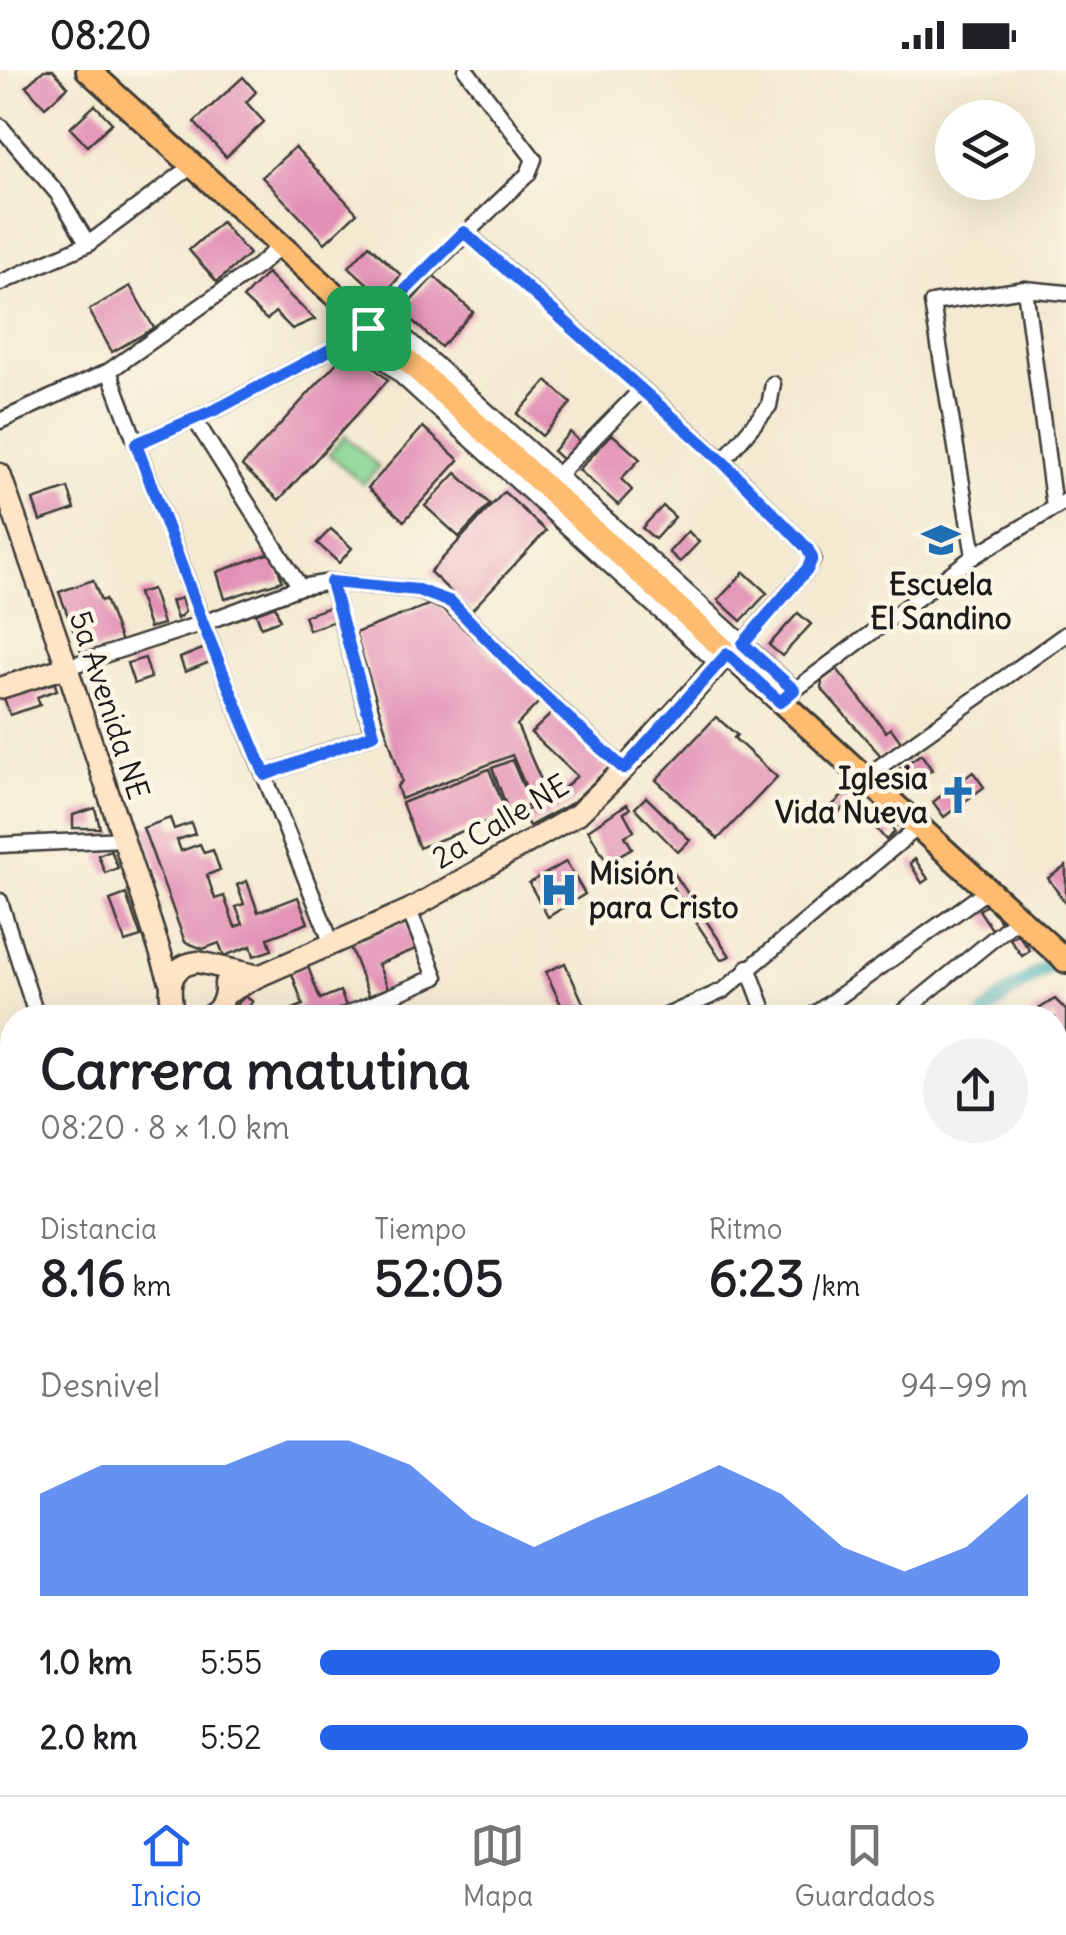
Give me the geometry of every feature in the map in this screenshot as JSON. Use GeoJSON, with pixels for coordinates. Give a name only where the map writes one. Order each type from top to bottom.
{"type":"FeatureCollection","features":[{"type":"Feature","properties":{"kind":"main road"},"geometry":{"type":"LineString","coordinates":[[88,70],[369,326],[551,482],[730,655],[787,696],[864,778],[1066,961]]}},
{"type":"Feature","properties":{"kind":"street"},"geometry":{"type":"LineString","coordinates":[[136,444],[195,420],[369,326],[528,174],[534,159],[466,70]]}},
{"type":"Feature","properties":{"kind":"street"},"geometry":{"type":"LineString","coordinates":[[0,126],[58,194],[88,244]]}},
{"type":"Feature","properties":{"kind":"street"},"geometry":{"type":"LineString","coordinates":[[0,283],[88,244],[192,166]]}},
{"type":"Feature","properties":{"kind":"street"},"geometry":{"type":"LineString","coordinates":[[369,326],[730,655],[808,568],[812,558],[807,548],[723,462],[464,232]]}},
{"type":"Feature","properties":{"kind":"street"},"geometry":{"type":"LineString","coordinates":[[0,421],[109,371],[258,266],[280,246]]}},
{"type":"Feature","properties":{"kind":"street"},"geometry":{"type":"LineString","coordinates":[[974,556],[931,307],[938,300],[1024,289],[1066,293]]}},
{"type":"Feature","properties":{"kind":"street"},"geometry":{"type":"LineString","coordinates":[[787,696],[974,556],[1060,504],[1024,289]]}},
{"type":"Feature","properties":{"kind":"street"},"geometry":{"type":"LineString","coordinates":[[109,371],[203,624],[332,944]]}},
{"type":"Feature","properties":{"kind":"street"},"geometry":{"type":"LineString","coordinates":[[723,462],[770,406],[773,384]]}},
{"type":"Feature","properties":{"kind":"street"},"geometry":{"type":"LineString","coordinates":[[551,482],[642,389]]}},
{"type":"Feature","properties":{"kind":"street"},"geometry":{"type":"LineString","coordinates":[[195,420],[300,587]]}},
{"type":"Feature","properties":{"kind":"street","name":"5a Avenida NE"},"geometry":{"type":"LineString","coordinates":[[0,474],[162,955],[171,1000]]}},
{"type":"Feature","properties":{"kind":"street"},"geometry":{"type":"LineString","coordinates":[[265,775],[374,734],[331,582]]}},
{"type":"Feature","properties":{"kind":"street"},"geometry":{"type":"LineString","coordinates":[[0,688],[203,624],[300,587],[331,582],[418,590],[451,602],[529,682],[624,769]]}},
{"type":"Feature","properties":{"kind":"street"},"geometry":{"type":"LineString","coordinates":[[864,778],[1066,634]]}},
{"type":"Feature","properties":{"kind":"street","name":"2a Calle NE"},"geometry":{"type":"LineString","coordinates":[[222,1005],[259,976],[409,910],[578,814],[730,655]]}},
{"type":"Feature","properties":{"kind":"street"},"geometry":{"type":"LineString","coordinates":[[691,1005],[724,990],[918,827]]}},
{"type":"Feature","properties":{"kind":"street"},"geometry":{"type":"LineString","coordinates":[[0,844],[123,839]]}},
{"type":"Feature","properties":{"kind":"street"},"geometry":{"type":"LineString","coordinates":[[827,1005],[988,890]]}},
{"type":"Feature","properties":{"kind":"street"},"geometry":{"type":"LineString","coordinates":[[0,900],[32,1005]]}},
{"type":"Feature","properties":{"kind":"street"},"geometry":{"type":"LineString","coordinates":[[369,1005],[436,977],[409,910]]}},
{"type":"Feature","properties":{"kind":"street"},"geometry":{"type":"LineString","coordinates":[[912,1005],[1018,918]]}},
{"type":"Feature","properties":{"kind":"street"},"geometry":{"type":"LineString","coordinates":[[162,955],[259,976]]}},
{"type":"Feature","properties":{"kind":"street"},"geometry":{"type":"LineString","coordinates":[[171,1000],[174,974],[198,963]]}},
{"type":"Feature","properties":{"kind":"street"},"geometry":{"type":"LineString","coordinates":[[198,963],[222,976],[215,1005]]}},
{"type":"Feature","properties":{"kind":"street"},"geometry":{"type":"LineString","coordinates":[[748,967],[762,1005]]}},
{"type":"Feature","properties":{"kind":"green space"},"geometry":{"type":"Polygon","coordinates":[[[345,436],[379,467],[363,484],[329,454],[345,436]]]}},
{"type":"Feature","properties":{"kind":"building"},"geometry":{"type":"Polygon","coordinates":[[[44,70],[53,70],[68,87],[45,107],[26,86],[44,70]]]}},
{"type":"Feature","properties":{"kind":"building"},"geometry":{"type":"Polygon","coordinates":[[[243,77],[256,92],[246,102],[264,122],[226,157],[194,122],[243,77]]]}},
{"type":"Feature","properties":{"kind":"building"},"geometry":{"type":"Polygon","coordinates":[[[95,105],[112,123],[87,146],[70,128],[95,105]]]}},
{"type":"Feature","properties":{"kind":"building"},"geometry":{"type":"Polygon","coordinates":[[[295,147],[357,213],[325,243],[262,177],[295,147]]]}},
{"type":"Feature","properties":{"kind":"building"},"geometry":{"type":"Polygon","coordinates":[[[221,222],[249,254],[217,282],[189,250],[221,222]]]}},
{"type":"Feature","properties":{"kind":"building"},"geometry":{"type":"Polygon","coordinates":[[[369,245],[401,275],[382,297],[349,267],[369,245]]]}},
{"type":"Feature","properties":{"kind":"building"},"geometry":{"type":"Polygon","coordinates":[[[267,273],[315,319],[292,329],[275,312],[267,320],[243,298],[267,273]]]}},
{"type":"Feature","properties":{"kind":"building"},"geometry":{"type":"Polygon","coordinates":[[[434,276],[473,312],[441,347],[402,311],[434,276]]]}},
{"type":"Feature","properties":{"kind":"building"},"geometry":{"type":"Polygon","coordinates":[[[130,286],[154,328],[112,352],[89,310],[130,286]]]}},
{"type":"Feature","properties":{"kind":"building"},"geometry":{"type":"Polygon","coordinates":[[[351,347],[388,380],[279,500],[242,466],[351,347]]]}},
{"type":"Feature","properties":{"kind":"building"},"geometry":{"type":"Polygon","coordinates":[[[547,381],[571,403],[542,436],[517,414],[547,381]]]}},
{"type":"Feature","properties":{"kind":"building"},"geometry":{"type":"Polygon","coordinates":[[[423,427],[459,460],[404,521],[368,488],[423,427]]]}},
{"type":"Feature","properties":{"kind":"building"},"geometry":{"type":"Polygon","coordinates":[[[570,432],[581,443],[564,461],[553,451],[570,432]]]}},
{"type":"Feature","properties":{"kind":"building"},"geometry":{"type":"Polygon","coordinates":[[[612,434],[640,459],[621,479],[632,490],[618,505],[579,470],[612,434]]]}},
{"type":"Feature","properties":{"kind":"building"},"geometry":{"type":"Polygon","coordinates":[[[456,473],[490,504],[459,537],[425,506],[456,473]]]}},
{"type":"Feature","properties":{"kind":"building"},"geometry":{"type":"Polygon","coordinates":[[[68,488],[75,509],[40,521],[33,500],[68,488]]]}},
{"type":"Feature","properties":{"kind":"building"},"geometry":{"type":"Polygon","coordinates":[[[504,492],[546,531],[471,611],[430,572],[504,492]]]}},
{"type":"Feature","properties":{"kind":"building"},"geometry":{"type":"Polygon","coordinates":[[[663,506],[675,517],[655,539],[642,528],[663,506]]]}},
{"type":"Feature","properties":{"kind":"building"},"geometry":{"type":"Polygon","coordinates":[[[331,529],[352,548],[339,563],[317,543],[331,529]]]}},
{"type":"Feature","properties":{"kind":"building"},"geometry":{"type":"Polygon","coordinates":[[[688,531],[699,542],[680,562],[669,552],[688,531]]]}},
{"type":"Feature","properties":{"kind":"building"},"geometry":{"type":"Polygon","coordinates":[[[273,552],[282,581],[225,599],[217,572],[273,552]]]}},
{"type":"Feature","properties":{"kind":"building"},"geometry":{"type":"Polygon","coordinates":[[[744,572],[767,593],[741,621],[718,600],[744,572]]]}},
{"type":"Feature","properties":{"kind":"building"},"geometry":{"type":"Polygon","coordinates":[[[93,580],[101,601],[105,599],[121,642],[83,656],[59,592],[93,580]]]}},
{"type":"Feature","properties":{"kind":"building"},"geometry":{"type":"Polygon","coordinates":[[[152,589],[163,624],[149,628],[138,593],[152,589]]]}},
{"type":"Feature","properties":{"kind":"building"},"geometry":{"type":"Polygon","coordinates":[[[181,598],[185,612],[177,619],[171,601],[181,598]]]}},
{"type":"Feature","properties":{"kind":"building"},"geometry":{"type":"Polygon","coordinates":[[[436,602],[540,701],[517,725],[547,794],[532,801],[512,755],[401,799],[397,786],[402,781],[355,633],[436,602]]]}},
{"type":"Feature","properties":{"kind":"building"},"geometry":{"type":"Polygon","coordinates":[[[275,606],[280,620],[261,627],[256,613],[275,606]]]}},
{"type":"Feature","properties":{"kind":"building"},"geometry":{"type":"Polygon","coordinates":[[[333,606],[338,620],[309,630],[304,616],[333,606]]]}},
{"type":"Feature","properties":{"kind":"building"},"geometry":{"type":"Polygon","coordinates":[[[798,613],[811,624],[782,656],[769,645],[798,613]]]}},
{"type":"Feature","properties":{"kind":"building"},"geometry":{"type":"Polygon","coordinates":[[[205,648],[210,662],[185,672],[180,658],[205,648]]]}},
{"type":"Feature","properties":{"kind":"building"},"geometry":{"type":"Polygon","coordinates":[[[145,658],[151,678],[134,684],[127,663],[145,658]]]}},
{"type":"Feature","properties":{"kind":"building"},"geometry":{"type":"Polygon","coordinates":[[[837,669],[886,732],[891,728],[901,742],[882,757],[821,688],[822,680],[837,669]]]}},
{"type":"Feature","properties":{"kind":"building"},"geometry":{"type":"Polygon","coordinates":[[[53,678],[57,690],[37,697],[40,705],[10,715],[3,695],[53,678]]]}},
{"type":"Feature","properties":{"kind":"building"},"geometry":{"type":"Polygon","coordinates":[[[552,713],[611,766],[572,803],[529,826],[522,813],[561,791],[577,776],[531,733],[552,713]]]}},
{"type":"Feature","properties":{"kind":"building"},"geometry":{"type":"Polygon","coordinates":[[[716,717],[777,777],[718,839],[656,780],[716,717]]]}},
{"type":"Feature","properties":{"kind":"building"},"geometry":{"type":"Polygon","coordinates":[[[921,754],[932,770],[906,787],[895,772],[921,754]]]}},
{"type":"Feature","properties":{"kind":"building"},"geometry":{"type":"Polygon","coordinates":[[[512,760],[531,805],[509,813],[492,768],[512,760]]]}},
{"type":"Feature","properties":{"kind":"building"},"geometry":{"type":"Polygon","coordinates":[[[489,769],[507,814],[419,848],[402,803],[489,769]]]}},
{"type":"Feature","properties":{"kind":"building","name":"Iglesia Vida Nueva"},"geometry":{"type":"Polygon","coordinates":[[[973,772],[984,787],[944,817],[933,802],[973,772]]]}},
{"type":"Feature","properties":{"kind":"building"},"geometry":{"type":"Polygon","coordinates":[[[851,788],[858,796],[833,817],[827,810],[851,788]]]}},
{"type":"Feature","properties":{"kind":"building"},"geometry":{"type":"Polygon","coordinates":[[[646,797],[690,840],[678,852],[635,808],[646,797]]]}},
{"type":"Feature","properties":{"kind":"building"},"geometry":{"type":"Polygon","coordinates":[[[627,804],[630,809],[624,813],[634,831],[625,836],[632,848],[607,862],[588,830],[627,804]]]}},
{"type":"Feature","properties":{"kind":"building"},"geometry":{"type":"Polygon","coordinates":[[[95,808],[100,828],[73,828],[73,815],[95,808]]]}},
{"type":"Feature","properties":{"kind":"building"},"geometry":{"type":"Polygon","coordinates":[[[170,818],[174,829],[191,823],[195,834],[177,840],[181,851],[200,844],[204,853],[213,850],[220,870],[207,875],[215,899],[224,896],[235,927],[243,924],[236,907],[244,904],[237,885],[247,881],[258,912],[298,897],[308,923],[268,938],[272,950],[254,956],[251,946],[224,956],[219,943],[203,949],[185,942],[143,828],[170,818]]]}},
{"type":"Feature","properties":{"kind":"building"},"geometry":{"type":"Polygon","coordinates":[[[886,820],[895,832],[886,840],[876,828],[886,820]]]}},
{"type":"Feature","properties":{"kind":"building"},"geometry":{"type":"Polygon","coordinates":[[[111,850],[118,868],[105,873],[98,855],[111,850]]]}},
{"type":"Feature","properties":{"kind":"building"},"geometry":{"type":"Polygon","coordinates":[[[915,859],[928,879],[922,883],[910,863],[915,859]]]}},
{"type":"Feature","properties":{"kind":"building"},"geometry":{"type":"Polygon","coordinates":[[[566,862],[585,894],[548,917],[529,883],[566,862]]]}},
{"type":"Feature","properties":{"kind":"building"},"geometry":{"type":"Polygon","coordinates":[[[1066,866],[1066,904],[1048,878],[1066,866]]]}},
{"type":"Feature","properties":{"kind":"building"},"geometry":{"type":"Polygon","coordinates":[[[674,873],[730,956],[721,960],[667,878],[674,873]]]}},
{"type":"Feature","properties":{"kind":"building"},"geometry":{"type":"Polygon","coordinates":[[[126,894],[141,937],[125,942],[110,900],[126,894]]]}},
{"type":"Feature","properties":{"kind":"building"},"geometry":{"type":"Polygon","coordinates":[[[989,904],[1002,925],[993,931],[979,910],[989,904]]]}},
{"type":"Feature","properties":{"kind":"building"},"geometry":{"type":"Polygon","coordinates":[[[405,921],[416,949],[378,964],[388,988],[369,996],[349,944],[405,921]]]}},
{"type":"Feature","properties":{"kind":"building"},"geometry":{"type":"Polygon","coordinates":[[[1018,934],[1030,951],[1022,956],[1010,939],[1018,934]]]}},
{"type":"Feature","properties":{"kind":"building"},"geometry":{"type":"Polygon","coordinates":[[[565,963],[584,1005],[561,1005],[546,972],[565,963]]]}},
{"type":"Feature","properties":{"kind":"building"},"geometry":{"type":"Polygon","coordinates":[[[307,964],[320,999],[340,991],[346,1005],[303,1005],[291,971],[307,964]]]}},
{"type":"Feature","properties":{"kind":"building"},"geometry":{"type":"Polygon","coordinates":[[[245,996],[253,1002],[250,1005],[236,1005],[245,996]]]}},
{"type":"Feature","properties":{"kind":"waterway"},"geometry":{"type":"LineString","coordinates":[[995,1005],[1061,957]]}},
{"type":"Feature","properties":{"kind":"place","name":"Escuela El Sandino"},"geometry":{"type":"Point","coordinates":[941,540]}},
{"type":"Feature","properties":{"kind":"place","name":"Iglesia Vida Nueva"},"geometry":{"type":"Point","coordinates":[958,795]}},
{"type":"Feature","properties":{"kind":"place","name":"Misión para Cristo"},"geometry":{"type":"Point","coordinates":[559,890]}},
{"type":"Feature","properties":{"kind":"route"},"geometry":{"type":"LineString","coordinates":[[464,232],[723,462],[807,548],[812,558],[808,568],[743,644],[794,690],[780,702],[727,654],[624,769],[529,682],[451,602],[418,590],[331,582],[374,734],[265,775],[136,444],[284,376],[368,328],[464,232]]}}]}
